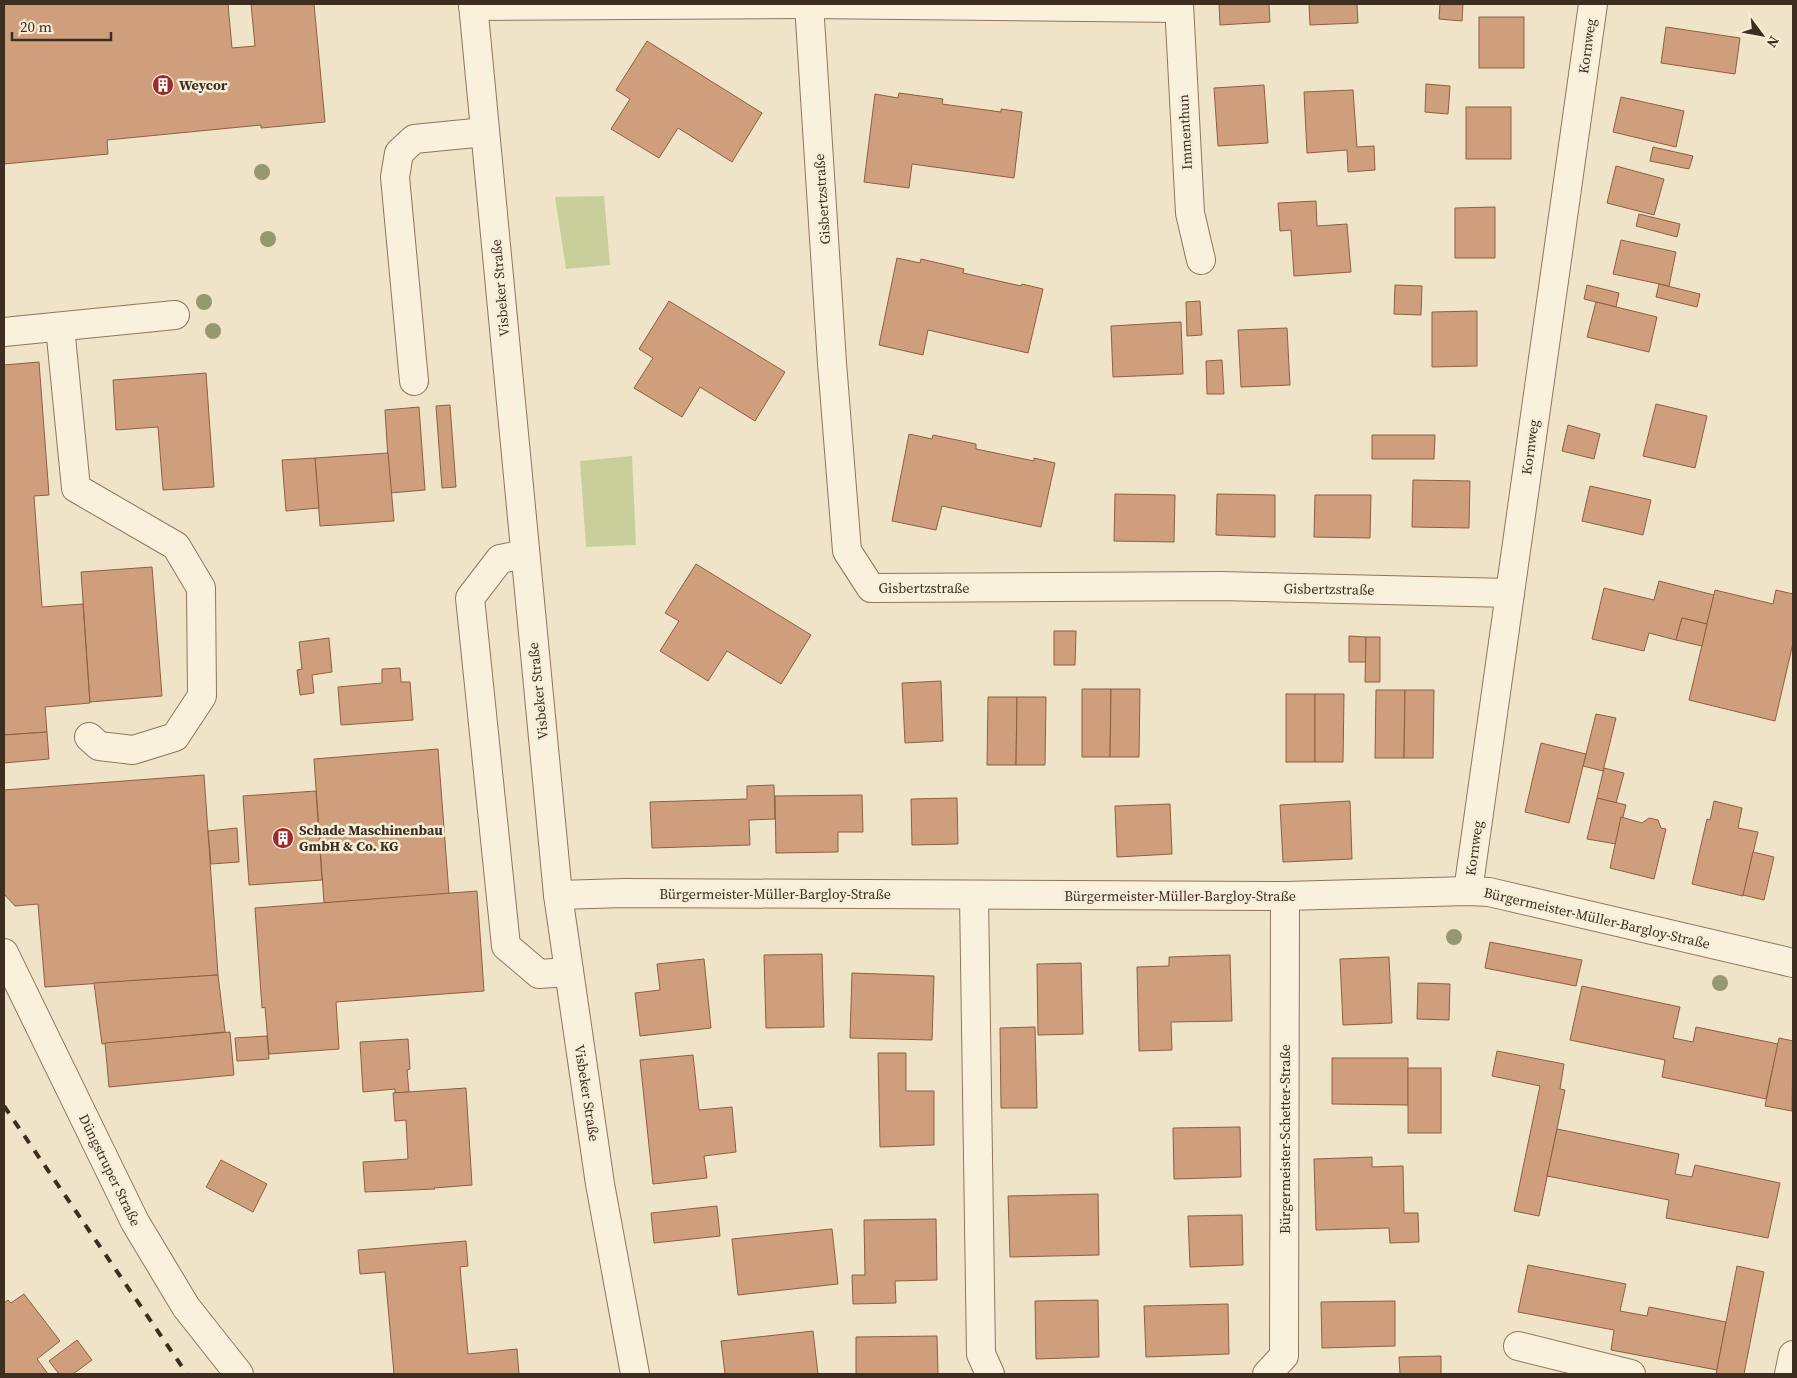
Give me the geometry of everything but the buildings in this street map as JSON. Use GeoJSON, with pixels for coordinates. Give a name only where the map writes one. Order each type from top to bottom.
{"type":"FeatureCollection","features":[{"type":"Feature","properties":{"kind":"street","name":"Gisbertzstraße"},"geometry":{"type":"LineString","coordinates":[[809,4],[832,363],[847,551],[871,588],[1220,586],[1510,593]]}},
{"type":"Feature","properties":{"kind":"street","name":"Kornweg"},"geometry":{"type":"LineString","coordinates":[[1468,891],[1593,4]]}},
{"type":"Feature","properties":{"kind":"street"},"geometry":{"type":"LineString","coordinates":[[473,5],[1179,6]]}},
{"type":"Feature","properties":{"kind":"street","name":"Visbeker Straße"},"geometry":{"type":"LineString","coordinates":[[473,5],[558,894],[600,1184],[635,1374]]}},
{"type":"Feature","properties":{"kind":"street","name":"Immenthun"},"geometry":{"type":"LineString","coordinates":[[1179,6],[1190,214],[1201,260]]}},
{"type":"Feature","properties":{"kind":"street"},"geometry":{"type":"LineString","coordinates":[[414,381],[395,177],[399,153],[414,139],[485,132]]}},
{"type":"Feature","properties":{"kind":"street"},"geometry":{"type":"LineString","coordinates":[[4,332],[175,315]]}},
{"type":"Feature","properties":{"kind":"street"},"geometry":{"type":"LineString","coordinates":[[60,327],[76,488],[176,546],[201,588],[202,696],[175,737],[133,750],[99,746],[89,737]]}},
{"type":"Feature","properties":{"kind":"street"},"geometry":{"type":"LineString","coordinates":[[525,554],[500,559],[470,598],[506,946],[539,974],[568,972]]}},
{"type":"Feature","properties":{"kind":"street","name":"Bürgermeister-Müller-Bargloy-Straße"},"geometry":{"type":"LineString","coordinates":[[558,894],[1285,896],[1490,892],[1793,963]]}},
{"type":"Feature","properties":{"kind":"street"},"geometry":{"type":"LineString","coordinates":[[974,895],[981,1354],[990,1374]]}},
{"type":"Feature","properties":{"kind":"street","name":"Bürgermeister-Schetter-Straße"},"geometry":{"type":"LineString","coordinates":[[1267,1374],[1284,1356],[1285,896]]}},
{"type":"Feature","properties":{"kind":"street","name":"Düngstruper Straße"},"geometry":{"type":"LineString","coordinates":[[4,953],[135,1222],[186,1307],[239,1374]]}},
{"type":"Feature","properties":{"kind":"street"},"geometry":{"type":"LineString","coordinates":[[1518,1346],[1631,1374]]}},
{"type":"Feature","properties":{"kind":"street"},"geometry":{"type":"LineString","coordinates":[[1789,1374],[1793,1355]]}},
{"type":"Feature","properties":{"kind":"green space"},"geometry":{"type":"Polygon","coordinates":[[[604,196],[610,265],[566,269],[555,197],[604,196]]]}},
{"type":"Feature","properties":{"kind":"green space"},"geometry":{"type":"Polygon","coordinates":[[[632,456],[636,545],[586,547],[580,461],[632,456]]]}},
{"type":"Feature","properties":{"kind":"railway"},"geometry":{"type":"LineString","coordinates":[[4,1106],[187,1374]]}},
{"type":"Feature","properties":{"kind":"place","name":"Weycor"},"geometry":{"type":"Point","coordinates":[163,85]}},
{"type":"Feature","properties":{"kind":"place","name":"Schade Maschinenbau GmbH & Co. KG"},"geometry":{"type":"Point","coordinates":[283,838]}}]}
